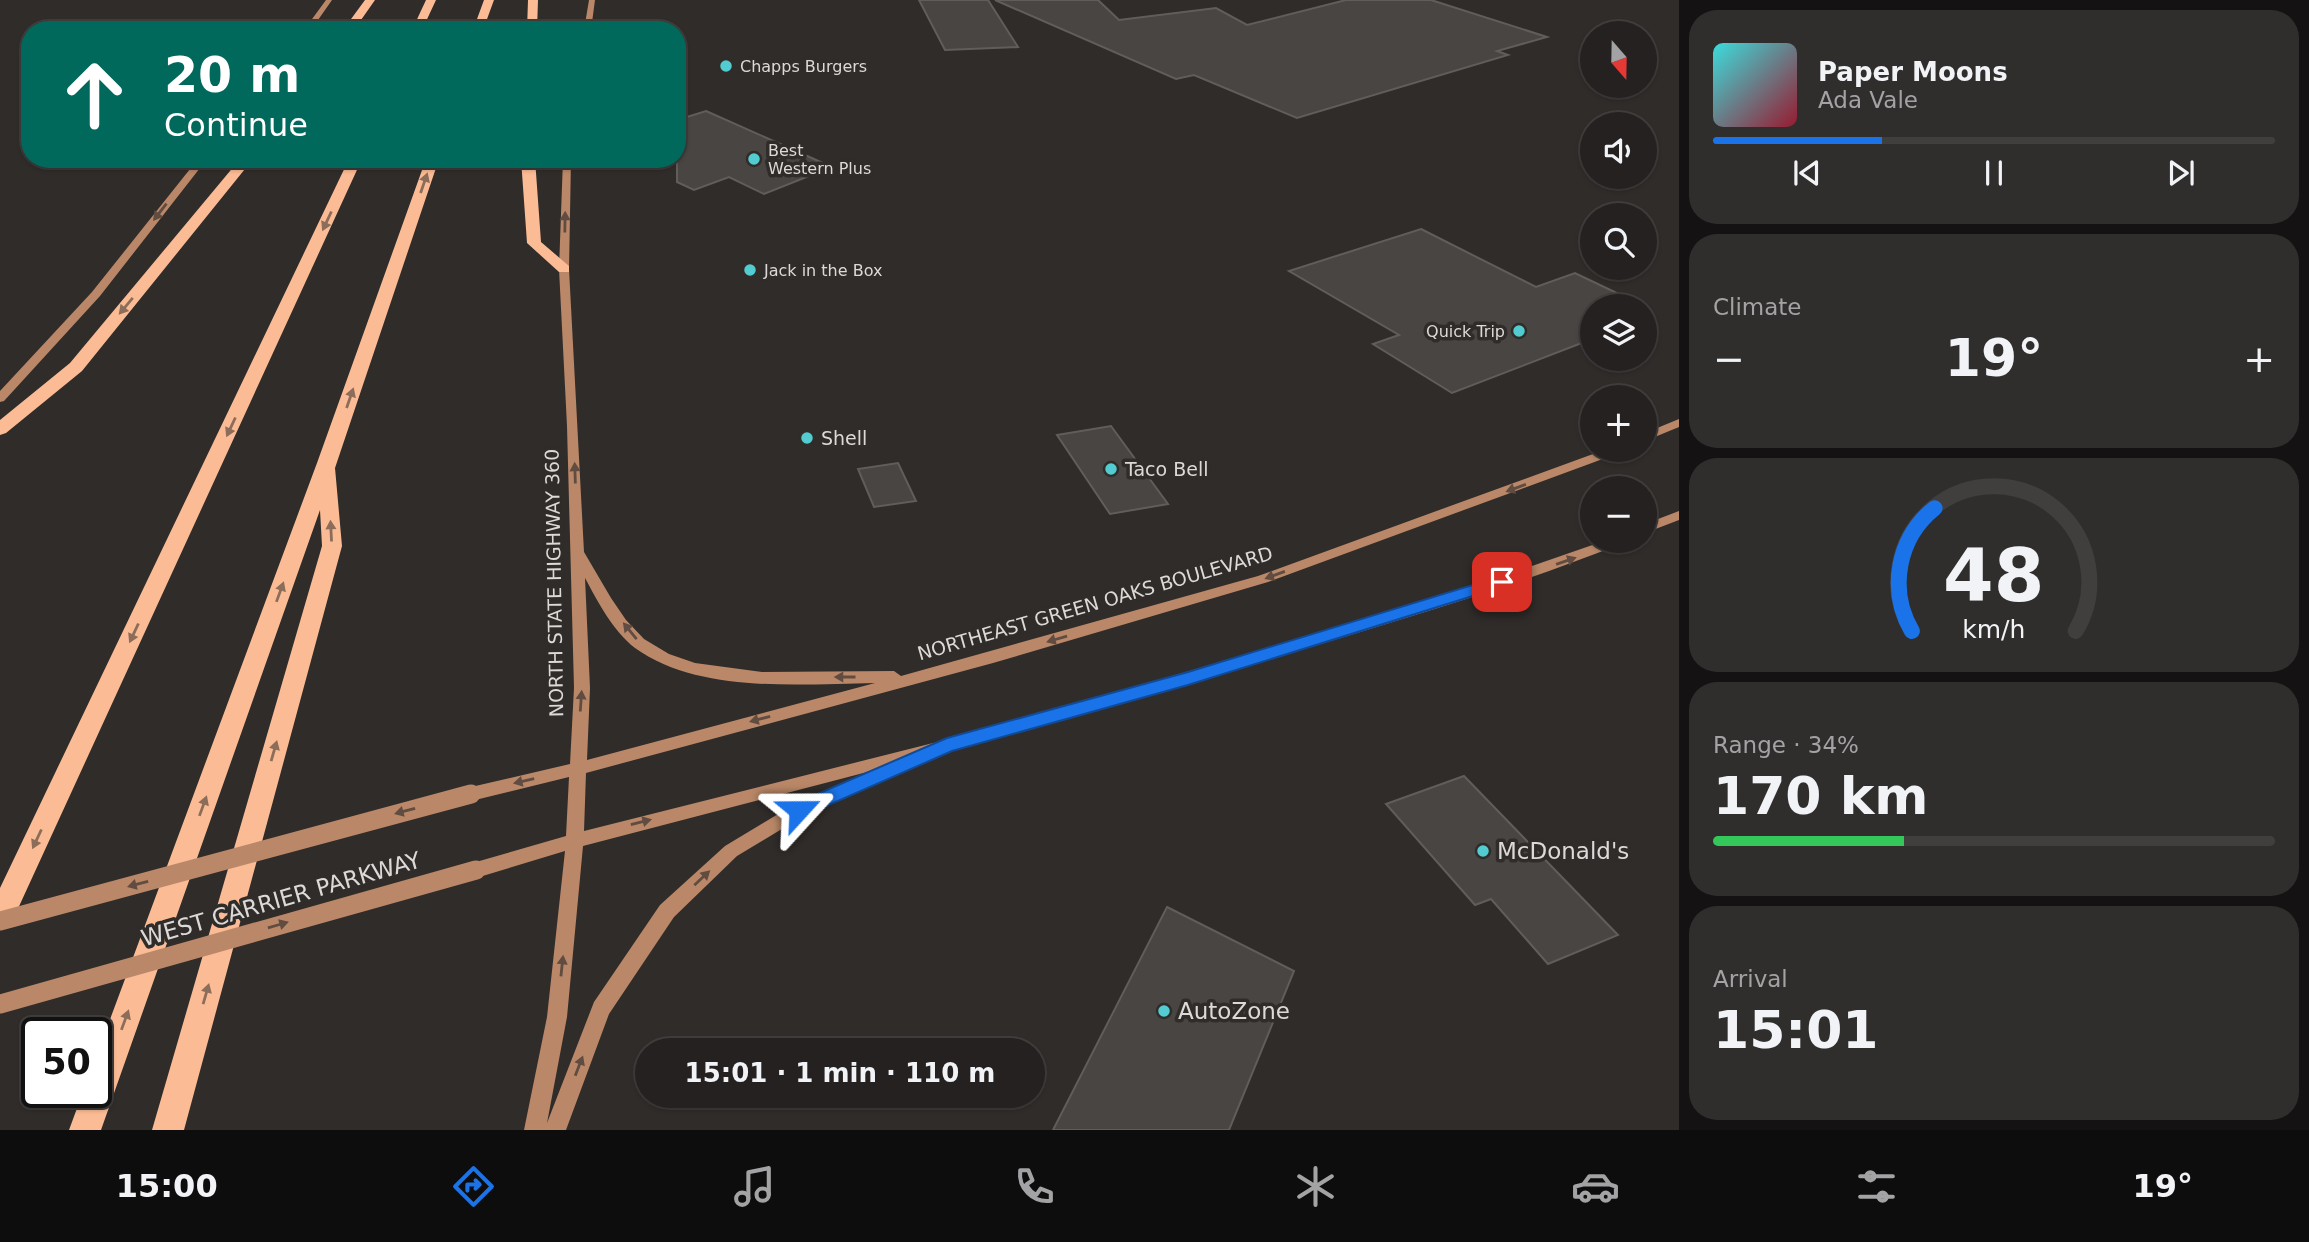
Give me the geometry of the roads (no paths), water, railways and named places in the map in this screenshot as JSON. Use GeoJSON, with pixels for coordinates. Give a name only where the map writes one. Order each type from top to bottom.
{"type":"FeatureCollection","features":[{"type":"Feature","properties":{"kind":"highway"},"geometry":{"type":"LineString","coordinates":[[355,21],[370,0]]}},
{"type":"Feature","properties":{"kind":"highway"},"geometry":{"type":"LineString","coordinates":[[421,21],[431,0]]}},
{"type":"Feature","properties":{"kind":"highway"},"geometry":{"type":"LineString","coordinates":[[481,21],[489,0]]}},
{"type":"Feature","properties":{"kind":"highway"},"geometry":{"type":"LineString","coordinates":[[532,21],[533,0]]}},
{"type":"Feature","properties":{"kind":"highway"},"geometry":{"type":"LineString","coordinates":[[0,429],[76,367],[240,168]]}},
{"type":"Feature","properties":{"kind":"highway"},"geometry":{"type":"LineString","coordinates":[[0,919],[352,168]]}},
{"type":"Feature","properties":{"kind":"highway"},"geometry":{"type":"LineString","coordinates":[[85,1130],[327,463],[430,168]]}},
{"type":"Feature","properties":{"kind":"highway"},"geometry":{"type":"LineString","coordinates":[[529,168],[534,243],[564,269]]}},
{"type":"Feature","properties":{"kind":"highway"},"geometry":{"type":"LineString","coordinates":[[168,1130],[332,546],[327,463]]}},
{"type":"Feature","properties":{"kind":"main road"},"geometry":{"type":"LineString","coordinates":[[314,21],[329,0]]}},
{"type":"Feature","properties":{"kind":"main road"},"geometry":{"type":"LineString","coordinates":[[588,21],[592,0]]}},
{"type":"Feature","properties":{"kind":"main road"},"geometry":{"type":"LineString","coordinates":[[0,398],[96,294],[196,168]]}},
{"type":"Feature","properties":{"kind":"main road","name":"NORTH STATE HIGHWAY 360"},"geometry":{"type":"LineString","coordinates":[[535,1130],[556,1017],[575,839],[582,688],[564,269],[567,168]]}},
{"type":"Feature","properties":{"kind":"main road"},"geometry":{"type":"LineString","coordinates":[[1657,432],[1679,423]]}},
{"type":"Feature","properties":{"kind":"main road","name":"NORTHEAST GREEN OAKS BOULEVARD"},"geometry":{"type":"LineString","coordinates":[[577,769],[1263,579],[1582,462]]}},
{"type":"Feature","properties":{"kind":"main road"},"geometry":{"type":"LineString","coordinates":[[1657,524],[1679,515]]}},
{"type":"Feature","properties":{"kind":"main road"},"geometry":{"type":"LineString","coordinates":[[578,552],[611,608],[639,642],[673,662],[735,677],[913,677]]}},
{"type":"Feature","properties":{"kind":"main road"},"geometry":{"type":"LineString","coordinates":[[575,839],[947,745],[1188,678],[1408,612],[1587,553]]}},
{"type":"Feature","properties":{"kind":"main road"},"geometry":{"type":"LineString","coordinates":[[555,1130],[601,1009],[626,968],[679,900],[731,851],[799,810],[947,745]]}},
{"type":"Feature","properties":{"kind":"main road"},"geometry":{"type":"LineString","coordinates":[[0,919],[471,794],[577,769]]}},
{"type":"Feature","properties":{"kind":"main road","name":"WEST CARRIER PARKWAY"},"geometry":{"type":"LineString","coordinates":[[0,1004],[476,870],[575,839]]}},
{"type":"Feature","properties":{"kind":"place","name":"Chapps Burgers"},"geometry":{"type":"Point","coordinates":[726,66]}},
{"type":"Feature","properties":{"kind":"place","name":"Best Western Plus"},"geometry":{"type":"Point","coordinates":[754,159]}},
{"type":"Feature","properties":{"kind":"place","name":"Jack in the Box"},"geometry":{"type":"Point","coordinates":[750,270]}},
{"type":"Feature","properties":{"kind":"place","name":"Quick Trip"},"geometry":{"type":"Point","coordinates":[1519,331]}},
{"type":"Feature","properties":{"kind":"place","name":"Shell"},"geometry":{"type":"Point","coordinates":[807,438]}},
{"type":"Feature","properties":{"kind":"place","name":"Taco Bell"},"geometry":{"type":"Point","coordinates":[1111,469]}},
{"type":"Feature","properties":{"kind":"place","name":"McDonald's"},"geometry":{"type":"Point","coordinates":[1483,851]}},
{"type":"Feature","properties":{"kind":"place","name":"AutoZone"},"geometry":{"type":"Point","coordinates":[1164,1011]}}]}
